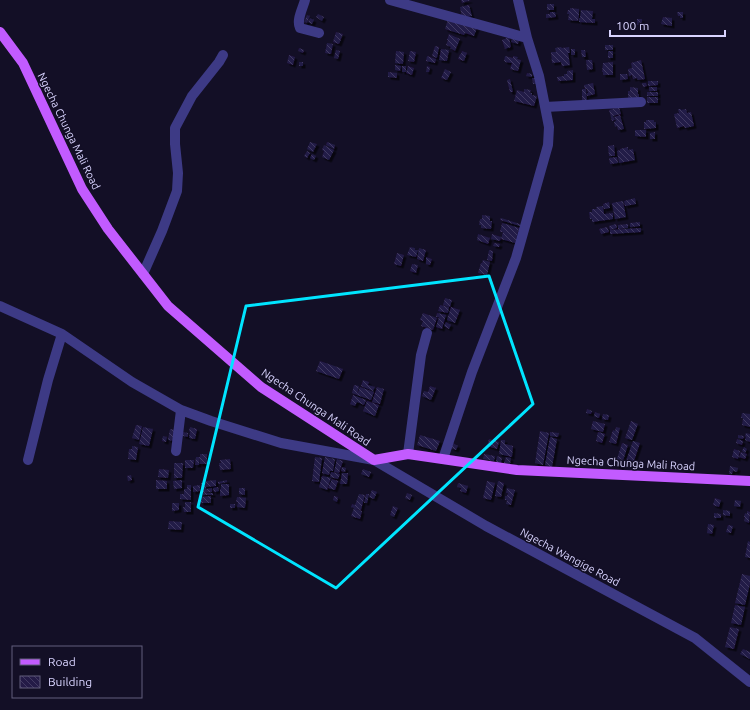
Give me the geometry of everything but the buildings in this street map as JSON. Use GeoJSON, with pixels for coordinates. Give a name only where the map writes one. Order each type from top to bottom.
{"type":"FeatureCollection","features":[{"type":"Feature","properties":{"kind":"main road","name":"Ngecha Chunga Mali Road"},"geometry":{"type":"LineString","coordinates":[[0,32],[23,63],[82,189],[108,229],[168,306],[261,387],[374,460],[408,454],[517,470],[750,481]]}},
{"type":"Feature","properties":{"kind":"street"},"geometry":{"type":"LineString","coordinates":[[305,0],[298,24],[300,28],[319,33]]}},
{"type":"Feature","properties":{"kind":"street"},"geometry":{"type":"LineString","coordinates":[[390,0],[527,38]]}},
{"type":"Feature","properties":{"kind":"street"},"geometry":{"type":"LineString","coordinates":[[443,459],[472,372],[516,258],[548,145],[549,127],[539,76],[527,38],[518,0]]}},
{"type":"Feature","properties":{"kind":"street"},"geometry":{"type":"LineString","coordinates":[[143,274],[162,231],[176,191],[178,173],[175,144],[176,128],[192,96],[223,55]]}},
{"type":"Feature","properties":{"kind":"street"},"geometry":{"type":"LineString","coordinates":[[545,107],[640,102]]}},
{"type":"Feature","properties":{"kind":"street"},"geometry":{"type":"LineString","coordinates":[[0,306],[62,334],[132,382],[181,410],[282,443],[374,460]]}},
{"type":"Feature","properties":{"kind":"street"},"geometry":{"type":"LineString","coordinates":[[408,454],[421,355],[426,333]]}},
{"type":"Feature","properties":{"kind":"street"},"geometry":{"type":"LineString","coordinates":[[28,460],[48,380],[62,334]]}},
{"type":"Feature","properties":{"kind":"street"},"geometry":{"type":"LineString","coordinates":[[176,451],[181,410]]}},
{"type":"Feature","properties":{"kind":"street","name":"Ngecha Wangige Road"},"geometry":{"type":"LineString","coordinates":[[374,460],[486,526],[695,638],[750,682]]}},
{"type":"Feature","properties":{"kind":"highlighted area"},"geometry":{"type":"Polygon","coordinates":[[[489,276],[533,404],[336,588],[198,507],[246,306],[489,276]]]}}]}
